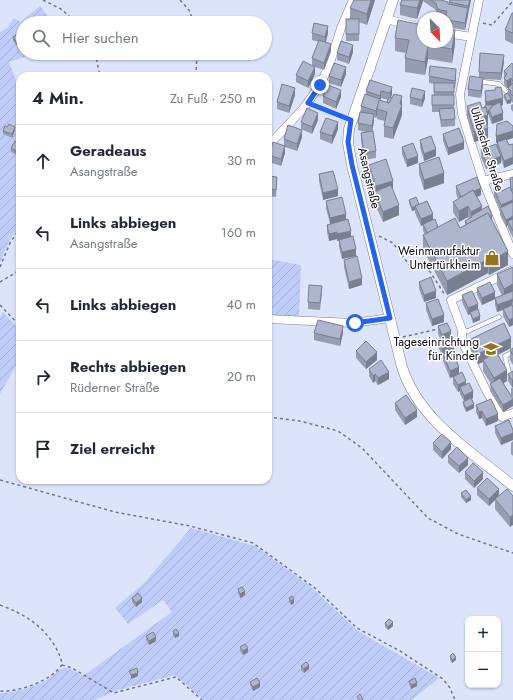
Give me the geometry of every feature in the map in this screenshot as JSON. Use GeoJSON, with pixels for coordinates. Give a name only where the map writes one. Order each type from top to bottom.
{"type":"FeatureCollection","features":[{"type":"Feature","properties":{"kind":"street"},"geometry":{"type":"LineString","coordinates":[[272,142],[308,103],[327,71],[341,28],[353,0]]}},
{"type":"Feature","properties":{"kind":"street","name":"Asangstraße"},"geometry":{"type":"LineString","coordinates":[[393,0],[349,129],[350,153],[390,318],[404,373],[414,395],[424,410],[442,428],[513,486]]}},
{"type":"Feature","properties":{"kind":"street","name":"Uhlbacher Straße"},"geometry":{"type":"LineString","coordinates":[[479,0],[460,94],[462,114],[483,181],[513,254]]}},
{"type":"Feature","properties":{"kind":"street"},"geometry":{"type":"LineString","coordinates":[[386,19],[417,27]]}},
{"type":"Feature","properties":{"kind":"street"},"geometry":{"type":"LineString","coordinates":[[453,34],[471,37]]}},
{"type":"Feature","properties":{"kind":"street"},"geometry":{"type":"LineString","coordinates":[[483,181],[513,174]]}},
{"type":"Feature","properties":{"kind":"street"},"geometry":{"type":"LineString","coordinates":[[513,270],[451,300],[462,330],[462,341],[487,392],[502,417],[513,413]]}},
{"type":"Feature","properties":{"kind":"street"},"geometry":{"type":"LineString","coordinates":[[272,319],[353,323],[390,318]]}},
{"type":"Feature","properties":{"kind":"lane"},"geometry":{"type":"LineString","coordinates":[[463,79],[499,84],[506,91]]}},
{"type":"Feature","properties":{"kind":"lane"},"geometry":{"type":"LineString","coordinates":[[462,330],[468,331],[499,317]]}},
{"type":"Feature","properties":{"kind":"lane"},"geometry":{"type":"LineString","coordinates":[[509,373],[505,356],[513,352]]}},
{"type":"Feature","properties":{"kind":"path"},"geometry":{"type":"LineString","coordinates":[[43,0],[61,9],[69,16]]}},
{"type":"Feature","properties":{"kind":"path"},"geometry":{"type":"LineString","coordinates":[[180,0],[189,10],[191,16]]}},
{"type":"Feature","properties":{"kind":"path"},"geometry":{"type":"LineString","coordinates":[[475,21],[492,25],[513,1]]}},
{"type":"Feature","properties":{"kind":"path"},"geometry":{"type":"LineString","coordinates":[[97,60],[99,72]]}},
{"type":"Feature","properties":{"kind":"path"},"geometry":{"type":"LineString","coordinates":[[196,72],[197,60]]}},
{"type":"Feature","properties":{"kind":"path"},"geometry":{"type":"LineString","coordinates":[[308,103],[351,120]]}},
{"type":"Feature","properties":{"kind":"path"},"geometry":{"type":"LineString","coordinates":[[0,268],[10,243],[16,234]]}},
{"type":"Feature","properties":{"kind":"path"},"geometry":{"type":"LineString","coordinates":[[370,236],[380,236],[393,243],[410,266],[423,265],[426,267],[444,294]]}},
{"type":"Feature","properties":{"kind":"path"},"geometry":{"type":"LineString","coordinates":[[0,282],[16,272]]}},
{"type":"Feature","properties":{"kind":"path"},"geometry":{"type":"LineString","coordinates":[[0,305],[16,322]]}},
{"type":"Feature","properties":{"kind":"path"},"geometry":{"type":"LineString","coordinates":[[395,338],[442,328]]}},
{"type":"Feature","properties":{"kind":"path"},"geometry":{"type":"LineString","coordinates":[[272,418],[300,421],[338,431],[362,448],[428,518],[458,534],[513,553]]}},
{"type":"Feature","properties":{"kind":"path"},"geometry":{"type":"LineString","coordinates":[[0,480],[115,512],[190,526],[253,543],[315,588],[357,628],[400,651],[444,679],[455,700]]}},
{"type":"Feature","properties":{"kind":"path"},"geometry":{"type":"LineString","coordinates":[[0,605],[24,615],[38,624],[58,652],[62,665]]}},
{"type":"Feature","properties":{"kind":"path"},"geometry":{"type":"LineString","coordinates":[[0,691],[14,691],[35,683],[50,676],[62,665]]}},
{"type":"Feature","properties":{"kind":"path"},"geometry":{"type":"LineString","coordinates":[[62,665],[72,668],[114,693],[176,677],[202,700]]}},
{"type":"Feature","properties":{"kind":"shaded area"},"geometry":{"type":"Polygon","coordinates":[[[40,6],[48,16],[28,16],[40,6]]]}},
{"type":"Feature","properties":{"kind":"shaded area"},"geometry":{"type":"Polygon","coordinates":[[[14,18],[16,19],[16,60],[9,62],[16,80],[16,231],[9,241],[0,263],[0,32],[7,28],[14,18]]]}},
{"type":"Feature","properties":{"kind":"shaded area"},"geometry":{"type":"Polygon","coordinates":[[[272,260],[301,265],[299,317],[272,317],[272,260]]]}},
{"type":"Feature","properties":{"kind":"shaded area"},"geometry":{"type":"Polygon","coordinates":[[[3,312],[16,326],[16,366],[0,394],[0,318],[3,312]]]}},
{"type":"Feature","properties":{"kind":"shaded area"},"geometry":{"type":"Polygon","coordinates":[[[191,528],[255,546],[309,585],[358,631],[439,678],[412,700],[204,700],[175,675],[118,690],[95,700],[0,700],[0,693],[23,690],[34,686],[45,681],[63,668],[75,671],[83,676],[172,612],[163,600],[128,624],[115,608],[145,582],[191,528]]]}},
{"type":"Feature","properties":{"kind":"building"},"geometry":{"type":"Polygon","coordinates":[[[354,0],[371,0],[367,14],[350,8],[354,0]]]}},
{"type":"Feature","properties":{"kind":"building"},"geometry":{"type":"Polygon","coordinates":[[[402,0],[420,0],[417,8],[400,5],[402,0]]]}},
{"type":"Feature","properties":{"kind":"building"},"geometry":{"type":"Polygon","coordinates":[[[431,0],[441,0],[448,2],[448,4],[468,8],[465,23],[453,21],[453,12],[440,10],[436,6],[437,4],[431,0]]]}},
{"type":"Feature","properties":{"kind":"building"},"geometry":{"type":"Polygon","coordinates":[[[450,0],[470,0],[468,6],[449,2],[450,0]]]}},
{"type":"Feature","properties":{"kind":"building"},"geometry":{"type":"Polygon","coordinates":[[[513,13],[513,33],[505,30],[513,13]]]}},
{"type":"Feature","properties":{"kind":"building"},"geometry":{"type":"Polygon","coordinates":[[[346,19],[359,19],[359,34],[346,34],[346,19]]]}},
{"type":"Feature","properties":{"kind":"building"},"geometry":{"type":"Polygon","coordinates":[[[398,20],[417,24],[417,48],[427,48],[425,62],[405,58],[409,40],[395,38],[398,20]]]}},
{"type":"Feature","properties":{"kind":"building"},"geometry":{"type":"Polygon","coordinates":[[[314,23],[328,26],[325,37],[312,33],[314,23]]]}},
{"type":"Feature","properties":{"kind":"building"},"geometry":{"type":"Polygon","coordinates":[[[453,30],[455,30],[453,43],[453,30]]]}},
{"type":"Feature","properties":{"kind":"building"},"geometry":{"type":"Polygon","coordinates":[[[16,35],[16,42],[13,37],[16,35]]]}},
{"type":"Feature","properties":{"kind":"building"},"geometry":{"type":"Polygon","coordinates":[[[319,40],[331,44],[324,63],[312,58],[319,40]]]}},
{"type":"Feature","properties":{"kind":"building"},"geometry":{"type":"Polygon","coordinates":[[[341,41],[353,45],[349,57],[337,53],[341,41]]]}},
{"type":"Feature","properties":{"kind":"building"},"geometry":{"type":"Polygon","coordinates":[[[480,53],[504,55],[501,73],[479,72],[480,53]]]}},
{"type":"Feature","properties":{"kind":"building"},"geometry":{"type":"Polygon","coordinates":[[[303,61],[315,67],[308,81],[296,75],[303,61]]]}},
{"type":"Feature","properties":{"kind":"building"},"geometry":{"type":"Polygon","coordinates":[[[334,63],[346,67],[341,80],[329,76],[334,63]]]}},
{"type":"Feature","properties":{"kind":"building"},"geometry":{"type":"Polygon","coordinates":[[[512,63],[513,81],[511,78],[507,81],[504,78],[507,74],[504,71],[512,63]]]}},
{"type":"Feature","properties":{"kind":"building"},"geometry":{"type":"Polygon","coordinates":[[[430,66],[456,69],[455,81],[429,76],[430,66]]]}},
{"type":"Feature","properties":{"kind":"building"},"geometry":{"type":"Polygon","coordinates":[[[470,76],[483,78],[481,91],[468,89],[470,76]]]}},
{"type":"Feature","properties":{"kind":"building"},"geometry":{"type":"Polygon","coordinates":[[[370,80],[392,87],[390,93],[381,91],[380,96],[366,91],[370,80]]]}},
{"type":"Feature","properties":{"kind":"building"},"geometry":{"type":"Polygon","coordinates":[[[434,83],[454,83],[454,92],[434,92],[434,83]]]}},
{"type":"Feature","properties":{"kind":"building"},"geometry":{"type":"Polygon","coordinates":[[[513,83],[513,96],[508,88],[513,83]]]}},
{"type":"Feature","properties":{"kind":"building"},"geometry":{"type":"Polygon","coordinates":[[[282,84],[295,88],[289,106],[277,102],[282,84]]]}},
{"type":"Feature","properties":{"kind":"building"},"geometry":{"type":"Polygon","coordinates":[[[328,85],[341,90],[336,102],[323,96],[328,85]]]}},
{"type":"Feature","properties":{"kind":"building"},"geometry":{"type":"Polygon","coordinates":[[[501,87],[503,98],[486,102],[485,91],[496,90],[495,88],[501,87]]]}},
{"type":"Feature","properties":{"kind":"building"},"geometry":{"type":"Polygon","coordinates":[[[412,88],[425,91],[422,100],[410,97],[412,88]]]}},
{"type":"Feature","properties":{"kind":"building"},"geometry":{"type":"Polygon","coordinates":[[[508,93],[511,99],[507,101],[504,95],[508,93]]]}},
{"type":"Feature","properties":{"kind":"building"},"geometry":{"type":"Polygon","coordinates":[[[365,94],[380,99],[376,111],[361,106],[365,94]]]}},
{"type":"Feature","properties":{"kind":"building"},"geometry":{"type":"Polygon","coordinates":[[[394,94],[402,96],[400,104],[402,105],[393,128],[384,126],[387,112],[377,109],[379,100],[389,103],[394,94]]]}},
{"type":"Feature","properties":{"kind":"building"},"geometry":{"type":"Polygon","coordinates":[[[432,95],[454,95],[454,105],[432,105],[432,95]]]}},
{"type":"Feature","properties":{"kind":"building"},"geometry":{"type":"Polygon","coordinates":[[[389,97],[392,98],[389,103],[387,102],[389,97]]]}},
{"type":"Feature","properties":{"kind":"building"},"geometry":{"type":"Polygon","coordinates":[[[480,102],[482,108],[486,107],[488,115],[484,116],[488,128],[474,132],[467,106],[480,102]]]}},
{"type":"Feature","properties":{"kind":"building"},"geometry":{"type":"Polygon","coordinates":[[[500,102],[503,113],[492,117],[489,110],[492,106],[500,102]]]}},
{"type":"Feature","properties":{"kind":"building"},"geometry":{"type":"Polygon","coordinates":[[[486,105],[493,105],[487,112],[486,107],[484,107],[486,105]]]}},
{"type":"Feature","properties":{"kind":"building"},"geometry":{"type":"Polygon","coordinates":[[[307,108],[318,113],[312,127],[301,122],[307,108]]]}},
{"type":"Feature","properties":{"kind":"building"},"geometry":{"type":"Polygon","coordinates":[[[454,108],[455,119],[441,120],[439,109],[454,108]]]}},
{"type":"Feature","properties":{"kind":"building"},"geometry":{"type":"Polygon","coordinates":[[[360,112],[374,114],[372,126],[358,123],[360,112]]]}},
{"type":"Feature","properties":{"kind":"building"},"geometry":{"type":"Polygon","coordinates":[[[326,118],[338,122],[332,136],[320,132],[326,118]]]}},
{"type":"Feature","properties":{"kind":"building"},"geometry":{"type":"Polygon","coordinates":[[[507,121],[513,126],[513,131],[496,136],[497,124],[507,121]]]}},
{"type":"Feature","properties":{"kind":"building"},"geometry":{"type":"Polygon","coordinates":[[[9,124],[15,127],[12,134],[3,131],[5,126],[7,127],[9,124]]]}},
{"type":"Feature","properties":{"kind":"building"},"geometry":{"type":"Polygon","coordinates":[[[288,125],[302,130],[297,144],[284,139],[288,125]]]}},
{"type":"Feature","properties":{"kind":"building"},"geometry":{"type":"Polygon","coordinates":[[[459,128],[464,142],[448,148],[443,134],[459,128]]]}},
{"type":"Feature","properties":{"kind":"building"},"geometry":{"type":"Polygon","coordinates":[[[373,131],[376,151],[364,153],[361,133],[373,131]]]}},
{"type":"Feature","properties":{"kind":"building"},"geometry":{"type":"Polygon","coordinates":[[[431,136],[436,149],[424,154],[420,140],[431,136]]]}},
{"type":"Feature","properties":{"kind":"building"},"geometry":{"type":"Polygon","coordinates":[[[506,139],[509,145],[513,144],[513,157],[504,161],[497,142],[506,139]]]}},
{"type":"Feature","properties":{"kind":"building"},"geometry":{"type":"Polygon","coordinates":[[[15,141],[16,142],[16,151],[11,148],[15,141]]]}},
{"type":"Feature","properties":{"kind":"building"},"geometry":{"type":"Polygon","coordinates":[[[273,142],[285,146],[281,159],[272,156],[273,142]]]}},
{"type":"Feature","properties":{"kind":"building"},"geometry":{"type":"Polygon","coordinates":[[[413,143],[418,156],[407,160],[402,147],[413,143]]]}},
{"type":"Feature","properties":{"kind":"building"},"geometry":{"type":"Polygon","coordinates":[[[496,144],[501,156],[486,162],[481,150],[496,144]]]}},
{"type":"Feature","properties":{"kind":"building"},"geometry":{"type":"Polygon","coordinates":[[[439,157],[444,173],[424,180],[419,164],[439,157]]]}},
{"type":"Feature","properties":{"kind":"building"},"geometry":{"type":"Polygon","coordinates":[[[386,159],[393,181],[376,186],[369,165],[386,159]]]}},
{"type":"Feature","properties":{"kind":"building"},"geometry":{"type":"Polygon","coordinates":[[[333,171],[338,189],[323,193],[319,174],[333,171]]]}},
{"type":"Feature","properties":{"kind":"building"},"geometry":{"type":"Polygon","coordinates":[[[272,176],[277,177],[276,190],[272,190],[272,176]]]}},
{"type":"Feature","properties":{"kind":"building"},"geometry":{"type":"Polygon","coordinates":[[[477,177],[481,188],[474,191],[473,190],[461,197],[456,186],[477,177]]]}},
{"type":"Feature","properties":{"kind":"building"},"geometry":{"type":"Polygon","coordinates":[[[513,177],[513,189],[511,190],[510,178],[513,177]]]}},
{"type":"Feature","properties":{"kind":"building"},"geometry":{"type":"Polygon","coordinates":[[[391,185],[399,205],[383,212],[374,192],[391,185]]]}},
{"type":"Feature","properties":{"kind":"building"},"geometry":{"type":"Polygon","coordinates":[[[500,187],[502,191],[510,187],[513,194],[513,200],[501,205],[494,189],[500,187]]]}},
{"type":"Feature","properties":{"kind":"building"},"geometry":{"type":"Polygon","coordinates":[[[473,190],[482,206],[471,212],[468,206],[459,211],[453,202],[473,190]]]}},
{"type":"Feature","properties":{"kind":"building"},"geometry":{"type":"Polygon","coordinates":[[[342,197],[346,214],[330,218],[326,201],[342,197]]]}},
{"type":"Feature","properties":{"kind":"building"},"geometry":{"type":"Polygon","coordinates":[[[416,197],[419,204],[412,208],[409,200],[416,197]]]}},
{"type":"Feature","properties":{"kind":"building"},"geometry":{"type":"Polygon","coordinates":[[[427,201],[433,214],[421,219],[415,206],[427,201]]]}},
{"type":"Feature","properties":{"kind":"building"},"geometry":{"type":"Polygon","coordinates":[[[513,202],[513,216],[506,220],[500,208],[513,202]]]}},
{"type":"Feature","properties":{"kind":"building"},"geometry":{"type":"Polygon","coordinates":[[[488,206],[492,215],[490,216],[488,213],[467,224],[465,221],[488,206]]]}},
{"type":"Feature","properties":{"kind":"building"},"geometry":{"type":"Polygon","coordinates":[[[488,213],[508,251],[489,262],[488,259],[447,281],[423,235],[455,218],[460,228],[488,213]]]}},
{"type":"Feature","properties":{"kind":"building"},"geometry":{"type":"Polygon","coordinates":[[[348,219],[351,231],[329,234],[327,225],[348,219]]]}},
{"type":"Feature","properties":{"kind":"building"},"geometry":{"type":"Polygon","coordinates":[[[435,219],[438,227],[427,233],[423,224],[435,219]]]}},
{"type":"Feature","properties":{"kind":"building"},"geometry":{"type":"Polygon","coordinates":[[[513,219],[513,231],[508,221],[513,219]]]}},
{"type":"Feature","properties":{"kind":"building"},"geometry":{"type":"Polygon","coordinates":[[[353,236],[356,249],[342,252],[339,240],[353,236]]]}},
{"type":"Feature","properties":{"kind":"building"},"geometry":{"type":"Polygon","coordinates":[[[357,256],[362,278],[349,282],[344,260],[357,256]]]}},
{"type":"Feature","properties":{"kind":"building"},"geometry":{"type":"Polygon","coordinates":[[[513,267],[513,284],[504,289],[497,274],[513,267]]]}},
{"type":"Feature","properties":{"kind":"building"},"geometry":{"type":"Polygon","coordinates":[[[431,277],[436,291],[424,295],[419,282],[431,277]]]}},
{"type":"Feature","properties":{"kind":"building"},"geometry":{"type":"Polygon","coordinates":[[[490,282],[495,292],[482,298],[477,288],[490,282]]]}},
{"type":"Feature","properties":{"kind":"building"},"geometry":{"type":"Polygon","coordinates":[[[309,285],[322,286],[320,303],[308,302],[309,285]]]}},
{"type":"Feature","properties":{"kind":"building"},"geometry":{"type":"Polygon","coordinates":[[[472,291],[478,304],[468,308],[462,295],[472,291]]]}},
{"type":"Feature","properties":{"kind":"building"},"geometry":{"type":"Polygon","coordinates":[[[513,291],[513,299],[497,305],[495,298],[513,291]]]}},
{"type":"Feature","properties":{"kind":"building"},"geometry":{"type":"Polygon","coordinates":[[[438,299],[444,315],[432,319],[426,303],[438,299]]]}},
{"type":"Feature","properties":{"kind":"building"},"geometry":{"type":"Polygon","coordinates":[[[512,305],[513,318],[509,320],[503,309],[512,305]]]}},
{"type":"Feature","properties":{"kind":"building"},"geometry":{"type":"Polygon","coordinates":[[[478,309],[480,316],[473,319],[470,312],[478,309]]]}},
{"type":"Feature","properties":{"kind":"building"},"geometry":{"type":"Polygon","coordinates":[[[318,320],[343,326],[340,339],[314,333],[318,320]]]}},
{"type":"Feature","properties":{"kind":"building"},"geometry":{"type":"Polygon","coordinates":[[[447,323],[451,331],[442,335],[438,326],[447,323]]]}},
{"type":"Feature","properties":{"kind":"building"},"geometry":{"type":"Polygon","coordinates":[[[504,323],[511,338],[478,354],[471,339],[504,323]]]}},
{"type":"Feature","properties":{"kind":"building"},"geometry":{"type":"Polygon","coordinates":[[[446,337],[448,341],[453,339],[454,344],[442,348],[438,340],[446,337]]]}},
{"type":"Feature","properties":{"kind":"building"},"geometry":{"type":"Polygon","coordinates":[[[366,341],[377,352],[366,362],[356,351],[366,341]]]}},
{"type":"Feature","properties":{"kind":"building"},"geometry":{"type":"Polygon","coordinates":[[[513,348],[513,355],[510,350],[513,348]]]}},
{"type":"Feature","properties":{"kind":"building"},"geometry":{"type":"Polygon","coordinates":[[[452,351],[459,367],[450,371],[443,354],[452,351]]]}},
{"type":"Feature","properties":{"kind":"building"},"geometry":{"type":"Polygon","coordinates":[[[496,352],[507,370],[494,378],[483,360],[496,352]]]}},
{"type":"Feature","properties":{"kind":"building"},"geometry":{"type":"Polygon","coordinates":[[[381,360],[389,372],[378,378],[375,374],[373,376],[369,369],[381,360]]]}},
{"type":"Feature","properties":{"kind":"building"},"geometry":{"type":"Polygon","coordinates":[[[513,371],[513,380],[512,380],[508,374],[513,371]]]}},
{"type":"Feature","properties":{"kind":"building"},"geometry":{"type":"Polygon","coordinates":[[[462,372],[466,381],[458,385],[453,377],[462,372]]]}},
{"type":"Feature","properties":{"kind":"building"},"geometry":{"type":"Polygon","coordinates":[[[500,378],[513,399],[503,405],[490,384],[500,378]]]}},
{"type":"Feature","properties":{"kind":"building"},"geometry":{"type":"Polygon","coordinates":[[[469,383],[473,391],[464,396],[460,387],[469,383]]]}},
{"type":"Feature","properties":{"kind":"building"},"geometry":{"type":"Polygon","coordinates":[[[406,395],[417,410],[405,418],[395,403],[406,395]]]}},
{"type":"Feature","properties":{"kind":"building"},"geometry":{"type":"Polygon","coordinates":[[[471,398],[474,404],[466,408],[463,402],[471,398]]]}},
{"type":"Feature","properties":{"kind":"building"},"geometry":{"type":"Polygon","coordinates":[[[491,399],[498,414],[486,419],[482,411],[479,412],[476,405],[491,399]]]}},
{"type":"Feature","properties":{"kind":"building"},"geometry":{"type":"Polygon","coordinates":[[[509,420],[513,433],[501,438],[495,426],[509,420]]]}},
{"type":"Feature","properties":{"kind":"building"},"geometry":{"type":"Polygon","coordinates":[[[442,434],[451,442],[442,452],[433,443],[442,434]]]}},
{"type":"Feature","properties":{"kind":"building"},"geometry":{"type":"Polygon","coordinates":[[[457,447],[468,458],[459,466],[448,456],[457,447]]]}},
{"type":"Feature","properties":{"kind":"building"},"geometry":{"type":"Polygon","coordinates":[[[473,463],[483,472],[474,481],[465,472],[473,463]]]}},
{"type":"Feature","properties":{"kind":"building"},"geometry":{"type":"Polygon","coordinates":[[[487,478],[499,489],[489,499],[477,488],[487,478]]]}},
{"type":"Feature","properties":{"kind":"building"},"geometry":{"type":"Polygon","coordinates":[[[507,489],[513,496],[513,515],[510,517],[495,499],[507,489]]]}},
{"type":"Feature","properties":{"kind":"building"},"geometry":{"type":"Polygon","coordinates":[[[466,490],[471,496],[466,500],[461,493],[466,490]]]}},
{"type":"Feature","properties":{"kind":"building"},"geometry":{"type":"Polygon","coordinates":[[[242,587],[245,591],[240,594],[238,589],[242,587]]]}},
{"type":"Feature","properties":{"kind":"building"},"geometry":{"type":"Polygon","coordinates":[[[138,593],[142,598],[136,603],[132,598],[138,593]]]}},
{"type":"Feature","properties":{"kind":"building"},"geometry":{"type":"Polygon","coordinates":[[[292,596],[294,599],[291,601],[289,598],[292,596]]]}},
{"type":"Feature","properties":{"kind":"building"},"geometry":{"type":"Polygon","coordinates":[[[389,619],[393,622],[388,627],[385,623],[389,619]]]}},
{"type":"Feature","properties":{"kind":"building"},"geometry":{"type":"Polygon","coordinates":[[[176,629],[179,633],[175,635],[173,631],[176,629]]]}},
{"type":"Feature","properties":{"kind":"building"},"geometry":{"type":"Polygon","coordinates":[[[153,632],[156,637],[149,641],[146,636],[153,632]]]}},
{"type":"Feature","properties":{"kind":"building"},"geometry":{"type":"Polygon","coordinates":[[[245,644],[248,648],[243,651],[240,647],[245,644]]]}},
{"type":"Feature","properties":{"kind":"building"},"geometry":{"type":"Polygon","coordinates":[[[453,653],[456,657],[452,660],[450,656],[453,653]]]}},
{"type":"Feature","properties":{"kind":"building"},"geometry":{"type":"Polygon","coordinates":[[[306,662],[309,665],[304,669],[301,666],[306,662]]]}},
{"type":"Feature","properties":{"kind":"building"},"geometry":{"type":"Polygon","coordinates":[[[137,668],[138,673],[131,675],[129,671],[137,668]]]}},
{"type":"Feature","properties":{"kind":"building"},"geometry":{"type":"Polygon","coordinates":[[[257,678],[260,683],[253,687],[250,682],[257,678]]]}},
{"type":"Feature","properties":{"kind":"building"},"geometry":{"type":"Polygon","coordinates":[[[415,678],[417,683],[411,685],[409,681],[415,678]]]}},
{"type":"Feature","properties":{"kind":"building"},"geometry":{"type":"Polygon","coordinates":[[[360,694],[363,699],[362,700],[359,700],[357,697],[360,694]]]}},
{"type":"Feature","properties":{"kind":"place","name":"Weinmanufaktur Untertürkheim"},"geometry":{"type":"Point","coordinates":[492,258]}},
{"type":"Feature","properties":{"kind":"place","name":"Tageseinrichtung für Kinder"},"geometry":{"type":"Point","coordinates":[491,349]}},
{"type":"Feature","properties":{"kind":"route"},"geometry":{"type":"LineString","coordinates":[[320,85],[308,103],[351,120],[348,142],[352,165],[390,318],[355,323]]}}]}
